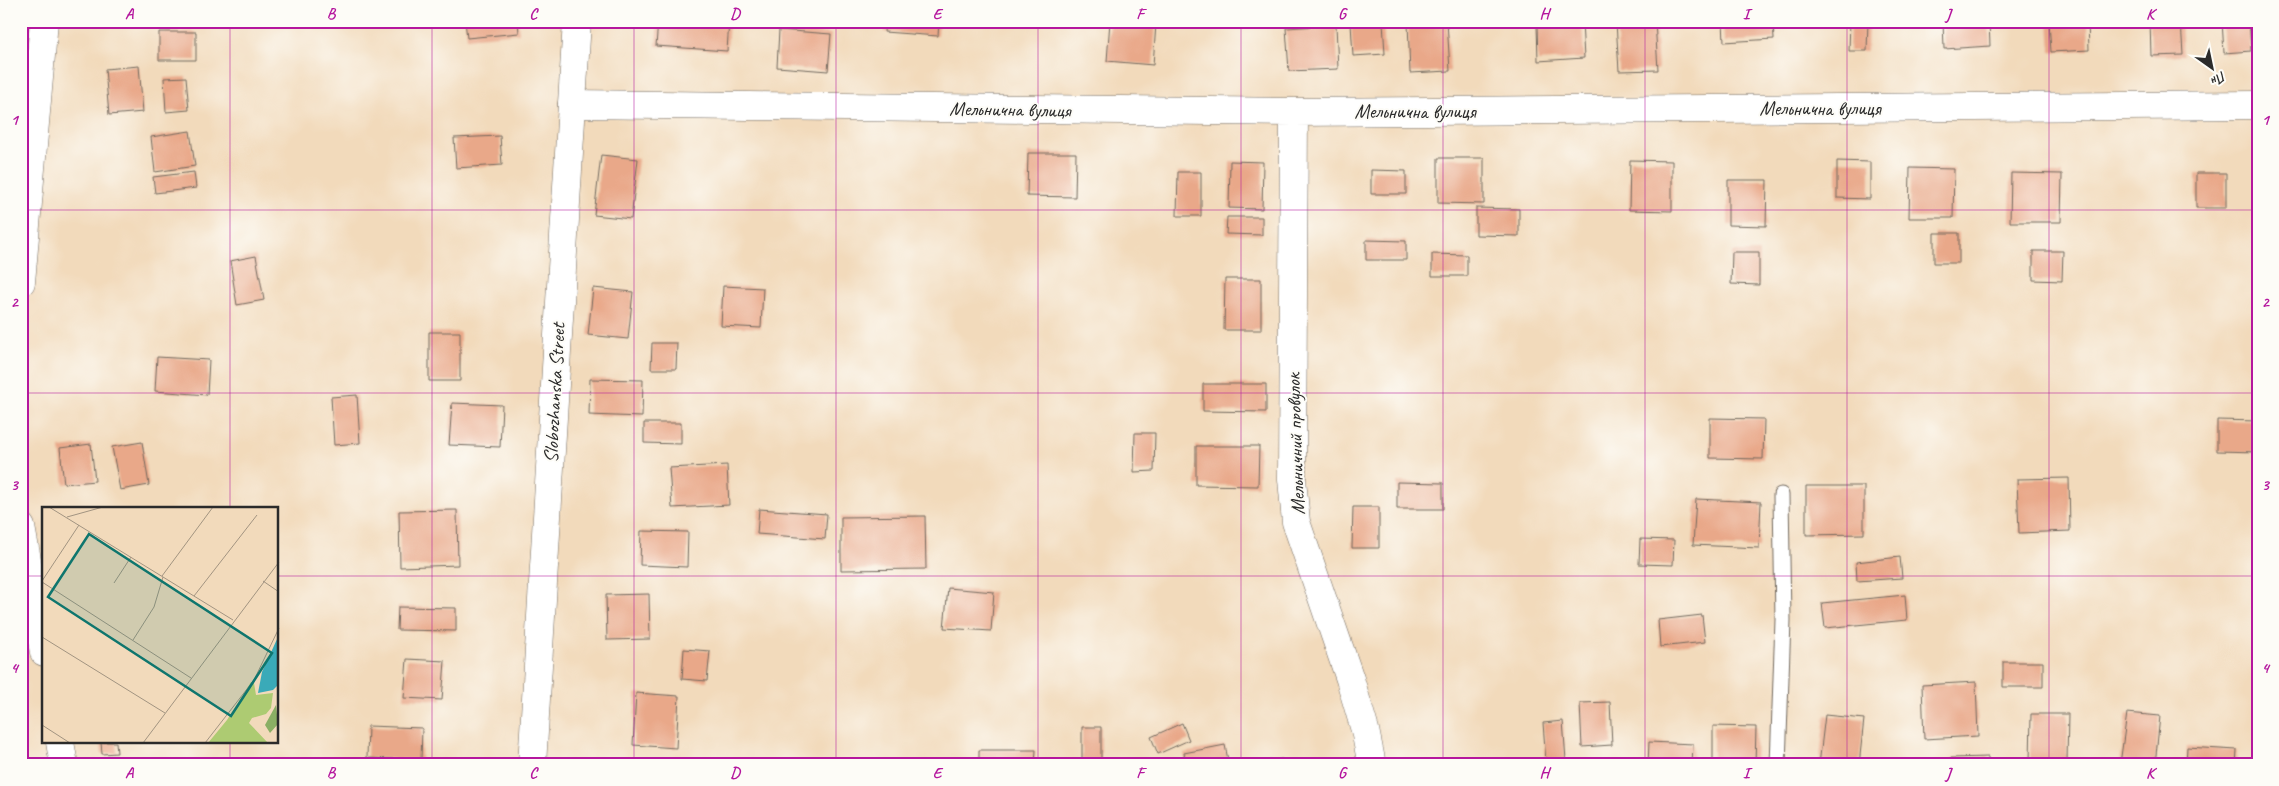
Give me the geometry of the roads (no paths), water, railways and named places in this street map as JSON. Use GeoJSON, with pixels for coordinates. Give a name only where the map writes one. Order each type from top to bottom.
{"type":"FeatureCollection","features":[{"type":"Feature","properties":{"kind":"street"},"geometry":{"type":"LineString","coordinates":[[21,282],[44,21]]}},
{"type":"Feature","properties":{"kind":"street","name":"Slobozhanska Street"},"geometry":{"type":"LineString","coordinates":[[532,765],[577,21]]}},
{"type":"Feature","properties":{"kind":"street","name":"Мельнична вулиця"},"geometry":{"type":"LineString","coordinates":[[572,104],[1294,112],[2258,104]]}},
{"type":"Feature","properties":{"kind":"street","name":"Мельничний провулок"},"geometry":{"type":"LineString","coordinates":[[1294,112],[1292,479],[1296,522],[1350,679],[1365,730],[1372,765]]}},
{"type":"Feature","properties":{"kind":"street"},"geometry":{"type":"LineString","coordinates":[[21,527],[42,641]]}},
{"type":"Feature","properties":{"kind":"street"},"geometry":{"type":"LineString","coordinates":[[60,744],[64,765]]}},
{"type":"Feature","properties":{"kind":"lane"},"geometry":{"type":"LineString","coordinates":[[1778,765],[1783,620],[1781,495]]}}]}
